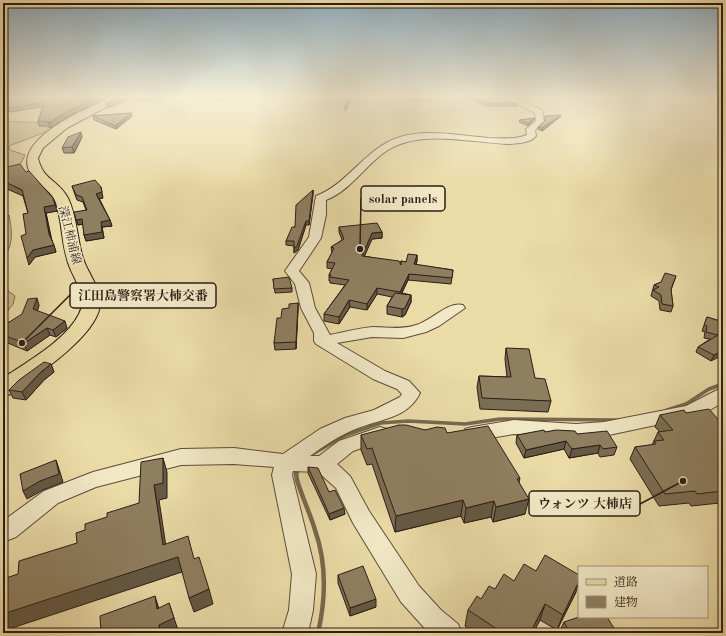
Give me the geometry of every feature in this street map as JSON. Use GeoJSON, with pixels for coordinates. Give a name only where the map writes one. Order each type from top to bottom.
{"type":"FeatureCollection","features":[{"type":"Feature","properties":{"kind":"main road","name":"深江柿浦線"},"geometry":{"type":"LineString","coordinates":[[3,389],[72,336],[85,322],[90,311],[92,298],[72,251],[62,203],[56,189],[34,170],[32,163],[35,152],[44,139],[60,128]]}},
{"type":"Feature","properties":{"kind":"street"},"geometry":{"type":"LineString","coordinates":[[322,341],[322,333],[308,308],[302,283],[292,271],[315,238],[320,215],[320,198],[336,191],[358,169],[388,145],[411,136],[525,140],[532,136],[530,129],[532,128]]}},
{"type":"Feature","properties":{"kind":"street"},"geometry":{"type":"LineString","coordinates":[[322,341],[372,332],[403,333],[421,329],[458,308]]}},
{"type":"Feature","properties":{"kind":"street"},"geometry":{"type":"LineString","coordinates":[[295,633],[301,610],[304,574],[282,474],[285,463],[327,434],[352,423],[380,415],[407,401],[411,393],[403,385],[372,371],[322,341]]}},
{"type":"Feature","properties":{"kind":"street"},"geometry":{"type":"LineString","coordinates":[[454,435],[478,434],[514,428],[576,430],[604,429],[689,412],[704,406],[723,392]]}},
{"type":"Feature","properties":{"kind":"street"},"geometry":{"type":"LineString","coordinates":[[3,532],[8,530],[51,497],[94,480],[181,457],[234,456],[277,460],[285,463],[323,464],[346,446],[383,433],[398,432]]}},
{"type":"Feature","properties":{"kind":"street"},"geometry":{"type":"LineString","coordinates":[[323,464],[343,482],[361,516],[410,594],[432,619],[449,633]]}},
{"type":"Feature","properties":{"kind":"shaded area"},"geometry":{"type":"Polygon","coordinates":[[[3,128],[48,128],[43,133],[9,146],[10,150],[25,155],[20,165],[3,169],[3,128]]]}},
{"type":"Feature","properties":{"kind":"shaded area"},"geometry":{"type":"Polygon","coordinates":[[[9,215],[11,243],[3,258],[3,216],[9,215]]]}},
{"type":"Feature","properties":{"kind":"shaded area"},"geometry":{"type":"Polygon","coordinates":[[[3,287],[15,296],[13,304],[3,317],[3,287]]]}},
{"type":"Feature","properties":{"kind":"building"},"geometry":{"type":"Polygon","coordinates":[[[81,132],[72,147],[62,148],[68,137],[81,132]]]}},
{"type":"Feature","properties":{"kind":"building"},"geometry":{"type":"Polygon","coordinates":[[[20,164],[26,172],[29,171],[53,198],[55,205],[44,207],[49,234],[54,245],[33,250],[27,258],[21,236],[26,234],[23,214],[28,213],[22,190],[3,181],[3,168],[20,164]]]}},
{"type":"Feature","properties":{"kind":"building"},"geometry":{"type":"Polygon","coordinates":[[[95,180],[101,187],[102,192],[96,194],[110,220],[101,222],[102,232],[84,235],[82,219],[76,220],[74,212],[87,210],[82,197],[76,195],[72,186],[95,180]]]}},
{"type":"Feature","properties":{"kind":"building"},"geometry":{"type":"Polygon","coordinates":[[[313,190],[309,221],[306,221],[297,246],[294,248],[294,241],[286,241],[292,227],[295,227],[296,205],[313,190]]]}},
{"type":"Feature","properties":{"kind":"building"},"geometry":{"type":"Polygon","coordinates":[[[377,223],[382,232],[372,233],[362,256],[399,261],[401,265],[401,261],[406,262],[408,254],[417,255],[414,264],[453,270],[452,278],[409,274],[400,292],[377,288],[367,304],[349,300],[339,317],[324,314],[349,280],[330,277],[331,275],[329,275],[335,263],[327,262],[334,248],[331,247],[344,239],[339,227],[377,223]]]}},
{"type":"Feature","properties":{"kind":"building"},"geometry":{"type":"Polygon","coordinates":[[[665,273],[676,276],[671,289],[673,306],[662,304],[661,295],[653,290],[659,287],[654,285],[661,282],[665,273]]]}},
{"type":"Feature","properties":{"kind":"building"},"geometry":{"type":"Polygon","coordinates":[[[289,277],[292,288],[274,289],[273,279],[289,277]]]}},
{"type":"Feature","properties":{"kind":"building"},"geometry":{"type":"Polygon","coordinates":[[[395,293],[411,295],[405,308],[402,309],[387,306],[395,293]]]}},
{"type":"Feature","properties":{"kind":"building"},"geometry":{"type":"Polygon","coordinates":[[[37,298],[33,309],[65,321],[53,330],[47,328],[24,343],[3,335],[3,326],[22,314],[28,299],[37,298]]]}},
{"type":"Feature","properties":{"kind":"building"},"geometry":{"type":"Polygon","coordinates":[[[298,303],[296,342],[274,343],[277,318],[281,318],[282,309],[289,308],[289,304],[298,303]]]}},
{"type":"Feature","properties":{"kind":"building"},"geometry":{"type":"Polygon","coordinates":[[[707,317],[723,322],[723,350],[714,355],[698,347],[718,335],[706,332],[707,326],[704,325],[707,317]]]}},
{"type":"Feature","properties":{"kind":"building"},"geometry":{"type":"Polygon","coordinates":[[[506,348],[529,349],[535,378],[545,379],[551,401],[482,398],[479,376],[511,377],[506,348]]]}},
{"type":"Feature","properties":{"kind":"building"},"geometry":{"type":"Polygon","coordinates":[[[44,362],[51,364],[22,392],[9,390],[19,380],[44,362]]]}},
{"type":"Feature","properties":{"kind":"building"},"geometry":{"type":"Polygon","coordinates":[[[709,409],[723,425],[723,491],[697,494],[695,491],[665,494],[635,447],[656,444],[654,441],[664,440],[658,432],[673,430],[660,415],[684,410],[686,413],[709,409]]]}},
{"type":"Feature","properties":{"kind":"building"},"geometry":{"type":"Polygon","coordinates":[[[399,425],[406,425],[425,430],[437,427],[445,428],[447,433],[488,426],[520,478],[517,479],[529,499],[496,507],[494,501],[466,508],[463,500],[396,516],[372,448],[367,449],[361,435],[399,425]]]}},
{"type":"Feature","properties":{"kind":"building"},"geometry":{"type":"Polygon","coordinates":[[[544,430],[545,432],[556,430],[575,431],[577,434],[607,431],[617,447],[603,449],[600,445],[572,449],[566,441],[526,450],[517,435],[544,430]]]}},
{"type":"Feature","properties":{"kind":"building"},"geometry":{"type":"Polygon","coordinates":[[[163,458],[163,483],[154,485],[163,545],[188,536],[194,559],[199,557],[209,589],[189,598],[178,557],[3,614],[3,579],[18,574],[19,561],[77,543],[76,533],[85,530],[85,524],[107,517],[107,513],[139,503],[141,462],[163,458]]]}},
{"type":"Feature","properties":{"kind":"building"},"geometry":{"type":"Polygon","coordinates":[[[56,460],[59,474],[40,481],[23,491],[20,474],[56,460]]]}},
{"type":"Feature","properties":{"kind":"building"},"geometry":{"type":"Polygon","coordinates":[[[308,467],[318,468],[329,492],[335,490],[344,508],[329,514],[308,467]]]}},
{"type":"Feature","properties":{"kind":"building"},"geometry":{"type":"Polygon","coordinates":[[[545,555],[578,574],[578,583],[563,615],[545,604],[530,633],[503,633],[468,610],[477,596],[481,599],[489,586],[495,589],[504,574],[514,581],[524,564],[536,571],[545,555]]]}},
{"type":"Feature","properties":{"kind":"building"},"geometry":{"type":"Polygon","coordinates":[[[363,566],[376,599],[350,608],[338,575],[363,566]]]}},
{"type":"Feature","properties":{"kind":"building"},"geometry":{"type":"Polygon","coordinates":[[[155,596],[157,609],[169,603],[174,618],[159,625],[160,633],[101,633],[100,616],[155,596]]]}},
{"type":"Feature","properties":{"kind":"building"},"geometry":{"type":"Polygon","coordinates":[[[578,617],[608,618],[617,633],[570,633],[564,622],[578,617]]]}},
{"type":"Feature","properties":{"kind":"building"},"geometry":{"type":"Polygon","coordinates":[[[79,629],[79,633],[69,633],[79,629]]]}},
{"type":"Feature","properties":{"kind":"waterway"},"geometry":{"type":"LineString","coordinates":[[667,410],[686,404],[709,389],[723,384]]}},
{"type":"Feature","properties":{"kind":"waterway"},"geometry":{"type":"LineString","coordinates":[[314,453],[346,435],[381,423],[408,421],[465,424],[500,419],[619,420]]}},
{"type":"Feature","properties":{"kind":"waterway"},"geometry":{"type":"LineString","coordinates":[[300,469],[296,473],[297,480],[313,524],[322,556],[324,594],[318,633]]}},
{"type":"Feature","properties":{"kind":"place","name":"solar panels"},"geometry":{"type":"Point","coordinates":[360,249]}},
{"type":"Feature","properties":{"kind":"place","name":"江田島警察署大柿交番"},"geometry":{"type":"Point","coordinates":[22,343]}},
{"type":"Feature","properties":{"kind":"place","name":"ウォンツ 大柿店"},"geometry":{"type":"Point","coordinates":[683,481]}}]}
